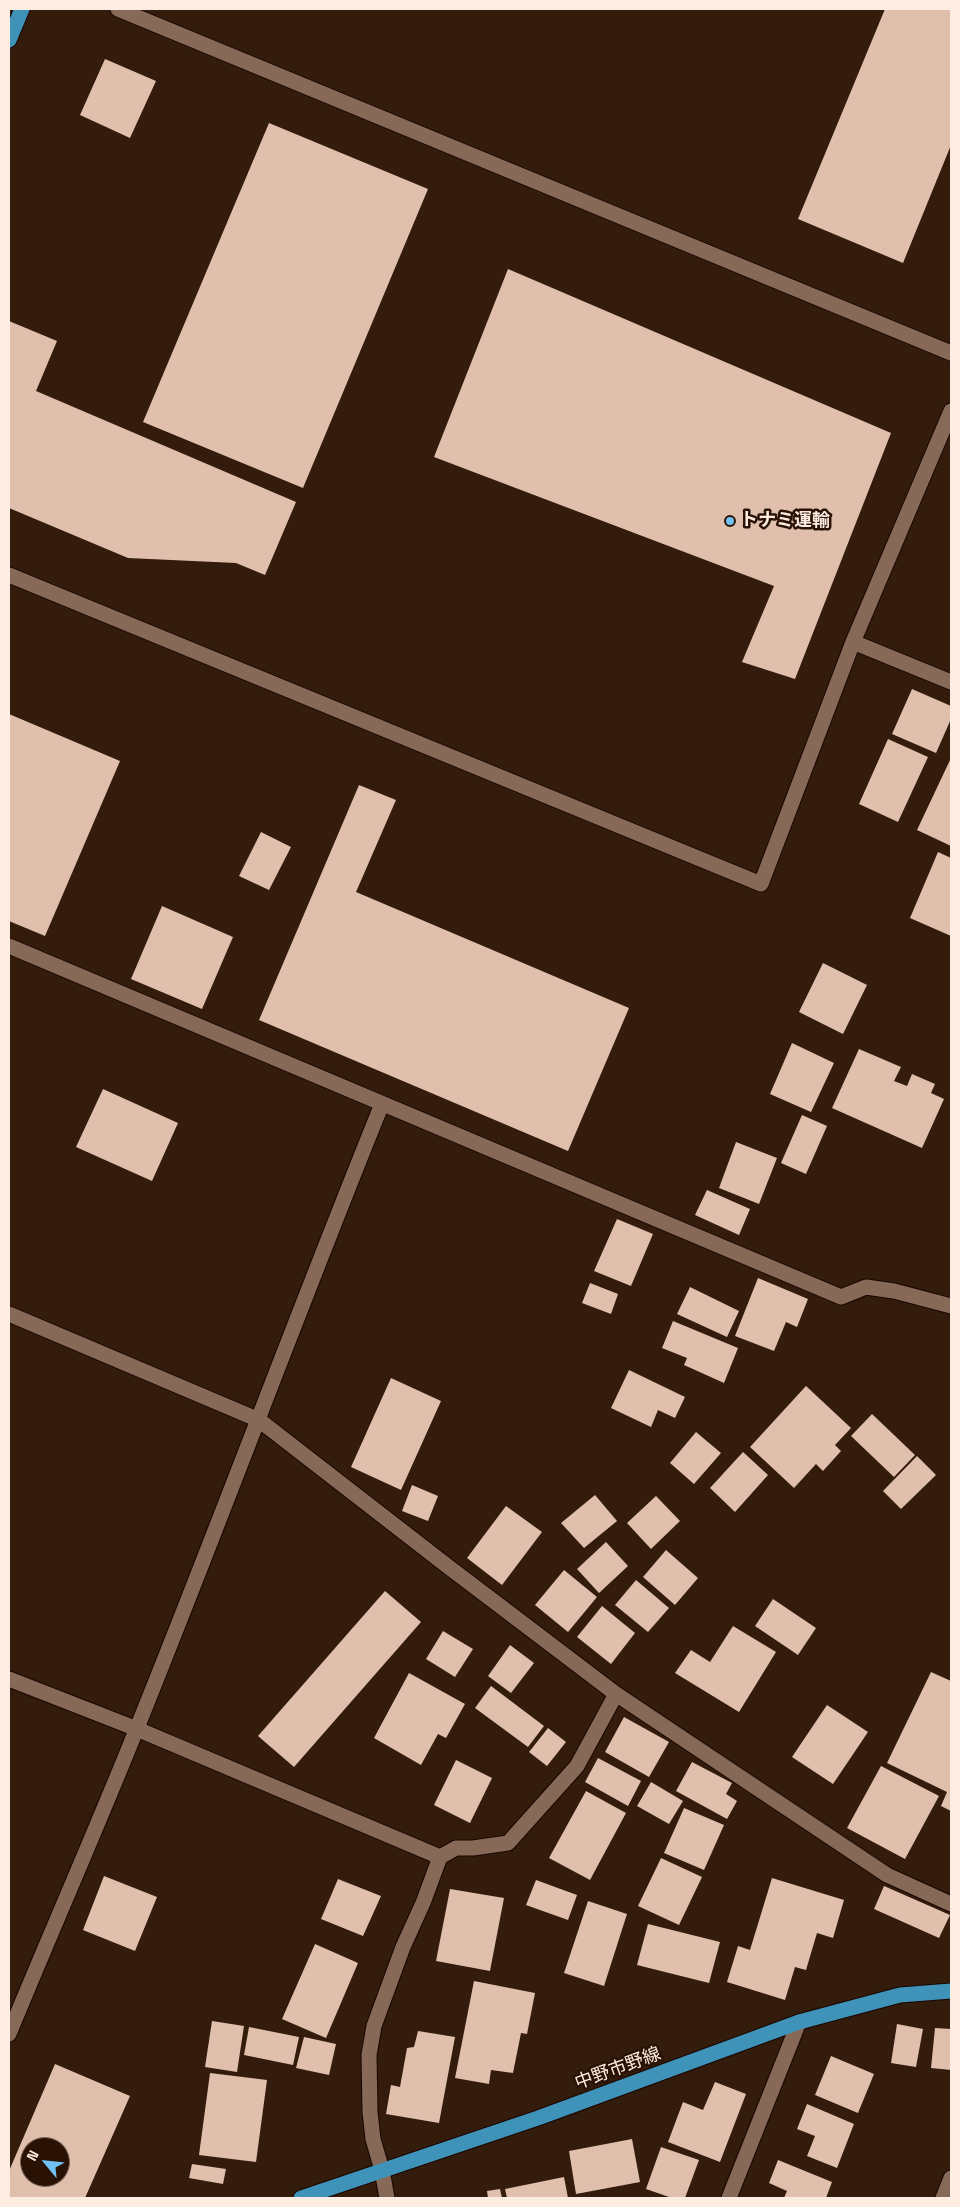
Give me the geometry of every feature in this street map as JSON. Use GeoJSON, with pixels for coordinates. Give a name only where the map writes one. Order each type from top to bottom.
{"type":"FeatureCollection","features":[{"type":"Feature","properties":{"kind":"main road"},"geometry":{"type":"LineString","coordinates":[[9,40],[22,9]]}},
{"type":"Feature","properties":{"kind":"main road","name":"中野市野線"},"geometry":{"type":"LineString","coordinates":[[301,2198],[538,2118],[799,2022],[900,1996],[951,1991]]}},
{"type":"Feature","properties":{"kind":"street"},"geometry":{"type":"LineString","coordinates":[[118,9],[951,354]]}},
{"type":"Feature","properties":{"kind":"street"},"geometry":{"type":"LineString","coordinates":[[9,575],[761,884],[853,642],[951,411]]}},
{"type":"Feature","properties":{"kind":"street"},"geometry":{"type":"LineString","coordinates":[[853,642],[951,682]]}},
{"type":"Feature","properties":{"kind":"street"},"geometry":{"type":"LineString","coordinates":[[9,946],[841,1297],[866,1287],[951,1306]]}},
{"type":"Feature","properties":{"kind":"street"},"geometry":{"type":"LineString","coordinates":[[9,2034],[136,1729],[259,1420],[319,1259],[382,1104]]}},
{"type":"Feature","properties":{"kind":"street"},"geometry":{"type":"LineString","coordinates":[[9,1314],[259,1420],[446,1566],[616,1694],[888,1875],[951,1904]]}},
{"type":"Feature","properties":{"kind":"street"},"geometry":{"type":"LineString","coordinates":[[9,1679],[136,1729],[440,1857]]}},
{"type":"Feature","properties":{"kind":"street"},"geometry":{"type":"LineString","coordinates":[[387,2198],[382,2170],[372,2139],[369,2055],[374,2026],[403,1947],[423,1903],[440,1857],[456,1848],[473,1848],[508,1843],[577,1766],[616,1694]]}},
{"type":"Feature","properties":{"kind":"street"},"geometry":{"type":"LineString","coordinates":[[729,2198],[799,2022]]}},
{"type":"Feature","properties":{"kind":"street"},"geometry":{"type":"LineString","coordinates":[[943,2198],[951,2178]]}},
{"type":"Feature","properties":{"kind":"building"},"geometry":{"type":"Polygon","coordinates":[[[885,9],[951,9],[951,145],[903,263],[798,219],[885,9]]]}},
{"type":"Feature","properties":{"kind":"building"},"geometry":{"type":"Polygon","coordinates":[[[105,59],[156,81],[130,138],[80,115],[105,59]]]}},
{"type":"Feature","properties":{"kind":"building"},"geometry":{"type":"Polygon","coordinates":[[[269,123],[428,189],[303,488],[143,422],[269,123]]]}},
{"type":"Feature","properties":{"kind":"building","name":"トナミ運輸"},"geometry":{"type":"Polygon","coordinates":[[[508,269],[891,433],[795,679],[742,662],[774,586],[434,457],[508,269]]]}},
{"type":"Feature","properties":{"kind":"building"},"geometry":{"type":"Polygon","coordinates":[[[9,321],[57,341],[36,391],[296,502],[265,575],[236,563],[128,558],[9,508],[9,321]]]}},
{"type":"Feature","properties":{"kind":"building"},"geometry":{"type":"Polygon","coordinates":[[[912,689],[951,706],[951,719],[936,753],[892,734],[912,689]]]}},
{"type":"Feature","properties":{"kind":"building"},"geometry":{"type":"Polygon","coordinates":[[[9,714],[120,761],[45,936],[9,921],[9,714]]]}},
{"type":"Feature","properties":{"kind":"building"},"geometry":{"type":"Polygon","coordinates":[[[888,739],[928,757],[898,822],[859,804],[888,739]]]}},
{"type":"Feature","properties":{"kind":"building"},"geometry":{"type":"Polygon","coordinates":[[[951,758],[951,846],[917,830],[951,758]]]}},
{"type":"Feature","properties":{"kind":"building"},"geometry":{"type":"Polygon","coordinates":[[[359,785],[396,800],[356,892],[629,1008],[568,1151],[259,1020],[359,785]]]}},
{"type":"Feature","properties":{"kind":"building"},"geometry":{"type":"Polygon","coordinates":[[[261,832],[291,847],[269,890],[239,876],[261,832]]]}},
{"type":"Feature","properties":{"kind":"building"},"geometry":{"type":"Polygon","coordinates":[[[938,852],[951,858],[951,936],[910,918],[938,852]]]}},
{"type":"Feature","properties":{"kind":"building"},"geometry":{"type":"Polygon","coordinates":[[[162,906],[233,937],[202,1009],[131,979],[162,906]]]}},
{"type":"Feature","properties":{"kind":"building"},"geometry":{"type":"Polygon","coordinates":[[[823,963],[867,985],[843,1034],[799,1012],[823,963]]]}},
{"type":"Feature","properties":{"kind":"building"},"geometry":{"type":"Polygon","coordinates":[[[792,1043],[834,1063],[811,1112],[770,1094],[792,1043]]]}},
{"type":"Feature","properties":{"kind":"building"},"geometry":{"type":"Polygon","coordinates":[[[859,1049],[901,1067],[894,1081],[907,1086],[912,1074],[935,1084],[931,1093],[944,1099],[922,1148],[832,1108],[859,1049]]]}},
{"type":"Feature","properties":{"kind":"building"},"geometry":{"type":"Polygon","coordinates":[[[103,1089],[178,1123],[152,1181],[76,1147],[103,1089]]]}},
{"type":"Feature","properties":{"kind":"building"},"geometry":{"type":"Polygon","coordinates":[[[802,1115],[827,1126],[806,1174],[781,1163],[802,1115]]]}},
{"type":"Feature","properties":{"kind":"building"},"geometry":{"type":"Polygon","coordinates":[[[736,1142],[777,1158],[759,1204],[719,1188],[736,1142]]]}},
{"type":"Feature","properties":{"kind":"building"},"geometry":{"type":"Polygon","coordinates":[[[707,1190],[750,1209],[739,1235],[695,1215],[707,1190]]]}},
{"type":"Feature","properties":{"kind":"building"},"geometry":{"type":"Polygon","coordinates":[[[617,1219],[653,1234],[631,1286],[594,1271],[617,1219]]]}},
{"type":"Feature","properties":{"kind":"building"},"geometry":{"type":"Polygon","coordinates":[[[758,1278],[808,1299],[797,1327],[786,1322],[774,1351],[735,1336],[758,1278]]]}},
{"type":"Feature","properties":{"kind":"building"},"geometry":{"type":"Polygon","coordinates":[[[590,1283],[618,1294],[611,1314],[582,1303],[590,1283]]]}},
{"type":"Feature","properties":{"kind":"building"},"geometry":{"type":"Polygon","coordinates":[[[690,1287],[739,1311],[727,1337],[677,1314],[690,1287]]]}},
{"type":"Feature","properties":{"kind":"building"},"geometry":{"type":"Polygon","coordinates":[[[673,1321],[738,1348],[724,1383],[684,1365],[687,1358],[662,1348],[673,1321]]]}},
{"type":"Feature","properties":{"kind":"building"},"geometry":{"type":"Polygon","coordinates":[[[629,1370],[685,1397],[675,1418],[658,1410],[651,1427],[611,1408],[629,1370]]]}},
{"type":"Feature","properties":{"kind":"building"},"geometry":{"type":"Polygon","coordinates":[[[391,1378],[441,1401],[401,1490],[351,1467],[391,1378]]]}},
{"type":"Feature","properties":{"kind":"building"},"geometry":{"type":"Polygon","coordinates":[[[806,1386],[851,1428],[835,1445],[841,1451],[823,1471],[816,1464],[794,1488],[750,1447],[806,1386]]]}},
{"type":"Feature","properties":{"kind":"building"},"geometry":{"type":"Polygon","coordinates":[[[872,1414],[915,1455],[894,1477],[851,1436],[872,1414]]]}},
{"type":"Feature","properties":{"kind":"building"},"geometry":{"type":"Polygon","coordinates":[[[696,1432],[721,1453],[694,1484],[670,1463],[696,1432]]]}},
{"type":"Feature","properties":{"kind":"building"},"geometry":{"type":"Polygon","coordinates":[[[743,1452],[768,1475],[735,1512],[710,1488],[743,1452]]]}},
{"type":"Feature","properties":{"kind":"building"},"geometry":{"type":"Polygon","coordinates":[[[917,1456],[936,1475],[901,1509],[883,1491],[917,1456]]]}},
{"type":"Feature","properties":{"kind":"building"},"geometry":{"type":"Polygon","coordinates":[[[412,1485],[438,1496],[428,1521],[402,1511],[412,1485]]]}},
{"type":"Feature","properties":{"kind":"building"},"geometry":{"type":"Polygon","coordinates":[[[595,1495],[617,1521],[584,1548],[561,1523],[595,1495]]]}},
{"type":"Feature","properties":{"kind":"building"},"geometry":{"type":"Polygon","coordinates":[[[656,1496],[680,1521],[651,1549],[627,1523],[656,1496]]]}},
{"type":"Feature","properties":{"kind":"building"},"geometry":{"type":"Polygon","coordinates":[[[506,1506],[542,1532],[502,1585],[467,1558],[506,1506]]]}},
{"type":"Feature","properties":{"kind":"building"},"geometry":{"type":"Polygon","coordinates":[[[606,1542],[628,1566],[599,1593],[577,1569],[606,1542]]]}},
{"type":"Feature","properties":{"kind":"building"},"geometry":{"type":"Polygon","coordinates":[[[666,1550],[698,1578],[675,1605],[643,1577],[666,1550]]]}},
{"type":"Feature","properties":{"kind":"building"},"geometry":{"type":"Polygon","coordinates":[[[564,1570],[597,1597],[568,1632],[535,1605],[564,1570]]]}},
{"type":"Feature","properties":{"kind":"building"},"geometry":{"type":"Polygon","coordinates":[[[636,1580],[669,1608],[648,1632],[615,1605],[636,1580]]]}},
{"type":"Feature","properties":{"kind":"building"},"geometry":{"type":"Polygon","coordinates":[[[385,1591],[421,1622],[294,1767],[258,1736],[385,1591]]]}},
{"type":"Feature","properties":{"kind":"building"},"geometry":{"type":"Polygon","coordinates":[[[773,1599],[816,1628],[798,1655],[755,1626],[773,1599]]]}},
{"type":"Feature","properties":{"kind":"building"},"geometry":{"type":"Polygon","coordinates":[[[602,1606],[635,1633],[611,1664],[577,1637],[602,1606]]]}},
{"type":"Feature","properties":{"kind":"building"},"geometry":{"type":"Polygon","coordinates":[[[733,1626],[776,1652],[739,1712],[675,1673],[691,1650],[710,1662],[733,1626]]]}},
{"type":"Feature","properties":{"kind":"building"},"geometry":{"type":"Polygon","coordinates":[[[443,1631],[473,1649],[455,1677],[426,1659],[443,1631]]]}},
{"type":"Feature","properties":{"kind":"building"},"geometry":{"type":"Polygon","coordinates":[[[510,1645],[534,1663],[511,1693],[488,1676],[510,1645]]]}},
{"type":"Feature","properties":{"kind":"building"},"geometry":{"type":"Polygon","coordinates":[[[931,1672],[951,1681],[951,1811],[941,1806],[947,1792],[887,1763],[931,1672]]]}},
{"type":"Feature","properties":{"kind":"building"},"geometry":{"type":"Polygon","coordinates":[[[409,1673],[465,1704],[446,1738],[438,1734],[421,1765],[374,1738],[409,1673]]]}},
{"type":"Feature","properties":{"kind":"building"},"geometry":{"type":"Polygon","coordinates":[[[491,1686],[544,1726],[528,1747],[475,1708],[491,1686]]]}},
{"type":"Feature","properties":{"kind":"building"},"geometry":{"type":"Polygon","coordinates":[[[827,1705],[868,1732],[833,1784],[792,1757],[827,1705]]]}},
{"type":"Feature","properties":{"kind":"building"},"geometry":{"type":"Polygon","coordinates":[[[624,1717],[669,1742],[649,1777],[605,1752],[624,1717]]]}},
{"type":"Feature","properties":{"kind":"building"},"geometry":{"type":"Polygon","coordinates":[[[548,1728],[566,1742],[547,1766],[529,1752],[548,1728]]]}},
{"type":"Feature","properties":{"kind":"building"},"geometry":{"type":"Polygon","coordinates":[[[598,1758],[641,1781],[628,1806],[585,1782],[598,1758]]]}},
{"type":"Feature","properties":{"kind":"building"},"geometry":{"type":"Polygon","coordinates":[[[456,1760],[492,1778],[470,1823],[434,1805],[456,1760]]]}},
{"type":"Feature","properties":{"kind":"building"},"geometry":{"type":"Polygon","coordinates":[[[692,1762],[732,1783],[726,1794],[737,1801],[727,1819],[676,1791],[692,1762]]]}},
{"type":"Feature","properties":{"kind":"building"},"geometry":{"type":"Polygon","coordinates":[[[881,1766],[939,1796],[905,1859],[847,1828],[881,1766]]]}},
{"type":"Feature","properties":{"kind":"building"},"geometry":{"type":"Polygon","coordinates":[[[651,1782],[683,1801],[669,1824],[637,1806],[651,1782]]]}},
{"type":"Feature","properties":{"kind":"building"},"geometry":{"type":"Polygon","coordinates":[[[586,1791],[626,1813],[590,1880],[549,1858],[586,1791]]]}},
{"type":"Feature","properties":{"kind":"building"},"geometry":{"type":"Polygon","coordinates":[[[684,1808],[724,1825],[704,1870],[664,1853],[684,1808]]]}},
{"type":"Feature","properties":{"kind":"building"},"geometry":{"type":"Polygon","coordinates":[[[661,1858],[702,1877],[679,1925],[638,1906],[661,1858]]]}},
{"type":"Feature","properties":{"kind":"building"},"geometry":{"type":"Polygon","coordinates":[[[104,1876],[157,1897],[135,1951],[83,1930],[104,1876]]]}},
{"type":"Feature","properties":{"kind":"building"},"geometry":{"type":"Polygon","coordinates":[[[772,1878],[844,1900],[833,1938],[817,1933],[806,1970],[795,1967],[785,2000],[727,1982],[738,1946],[750,1950],[772,1878]]]}},
{"type":"Feature","properties":{"kind":"building"},"geometry":{"type":"Polygon","coordinates":[[[338,1879],[381,1896],[363,1936],[321,1919],[338,1879]]]}},
{"type":"Feature","properties":{"kind":"building"},"geometry":{"type":"Polygon","coordinates":[[[536,1880],[577,1895],[568,1920],[526,1905],[536,1880]]]}},
{"type":"Feature","properties":{"kind":"building"},"geometry":{"type":"Polygon","coordinates":[[[884,1886],[950,1915],[939,1938],[874,1909],[884,1886]]]}},
{"type":"Feature","properties":{"kind":"building"},"geometry":{"type":"Polygon","coordinates":[[[450,1889],[504,1898],[490,1971],[436,1961],[450,1889]]]}},
{"type":"Feature","properties":{"kind":"building"},"geometry":{"type":"Polygon","coordinates":[[[588,1901],[627,1914],[604,1986],[564,1973],[588,1901]]]}},
{"type":"Feature","properties":{"kind":"building"},"geometry":{"type":"Polygon","coordinates":[[[648,1924],[720,1942],[709,1983],[637,1965],[648,1924]]]}},
{"type":"Feature","properties":{"kind":"building"},"geometry":{"type":"Polygon","coordinates":[[[315,1944],[358,1963],[326,2038],[282,2019],[315,1944]]]}},
{"type":"Feature","properties":{"kind":"building"},"geometry":{"type":"Polygon","coordinates":[[[474,1981],[535,1993],[527,2034],[521,2033],[513,2073],[491,2070],[489,2084],[455,2078],[474,1981]]]}},
{"type":"Feature","properties":{"kind":"building"},"geometry":{"type":"Polygon","coordinates":[[[212,2021],[244,2026],[237,2072],[205,2067],[212,2021]]]}},
{"type":"Feature","properties":{"kind":"building"},"geometry":{"type":"Polygon","coordinates":[[[897,2024],[923,2029],[916,2067],[891,2063],[897,2024]]]}},
{"type":"Feature","properties":{"kind":"building"},"geometry":{"type":"Polygon","coordinates":[[[249,2027],[299,2037],[293,2065],[244,2055],[249,2027]]]}},
{"type":"Feature","properties":{"kind":"building"},"geometry":{"type":"Polygon","coordinates":[[[935,2028],[951,2029],[951,2070],[931,2068],[935,2028]]]}},
{"type":"Feature","properties":{"kind":"building"},"geometry":{"type":"Polygon","coordinates":[[[418,2031],[455,2037],[439,2123],[386,2114],[391,2085],[400,2087],[407,2048],[414,2047],[418,2031]]]}},
{"type":"Feature","properties":{"kind":"building"},"geometry":{"type":"Polygon","coordinates":[[[304,2037],[336,2044],[329,2075],[296,2068],[304,2037]]]}},
{"type":"Feature","properties":{"kind":"building"},"geometry":{"type":"Polygon","coordinates":[[[831,2056],[874,2074],[858,2113],[815,2095],[831,2056]]]}},
{"type":"Feature","properties":{"kind":"building"},"geometry":{"type":"Polygon","coordinates":[[[55,2064],[130,2096],[85,2198],[9,2198],[9,2171],[20,2145],[20,2187],[70,2187],[70,2137],[24,2137],[55,2064]]]}},
{"type":"Feature","properties":{"kind":"building"},"geometry":{"type":"Polygon","coordinates":[[[210,2073],[267,2080],[256,2162],[199,2155],[210,2073]]]}},
{"type":"Feature","properties":{"kind":"building"},"geometry":{"type":"Polygon","coordinates":[[[715,2082],[746,2094],[720,2162],[668,2142],[683,2102],[703,2110],[715,2082]]]}},
{"type":"Feature","properties":{"kind":"building"},"geometry":{"type":"Polygon","coordinates":[[[807,2104],[854,2124],[837,2168],[807,2156],[815,2136],[797,2129],[807,2104]]]}},
{"type":"Feature","properties":{"kind":"building"},"geometry":{"type":"Polygon","coordinates":[[[632,2139],[640,2182],[576,2194],[569,2151],[632,2139]]]}},
{"type":"Feature","properties":{"kind":"building"},"geometry":{"type":"Polygon","coordinates":[[[661,2147],[699,2160],[685,2198],[672,2198],[646,2189],[661,2147]]]}},
{"type":"Feature","properties":{"kind":"building"},"geometry":{"type":"Polygon","coordinates":[[[778,2160],[832,2182],[826,2198],[784,2198],[787,2191],[769,2183],[778,2160]]]}},
{"type":"Feature","properties":{"kind":"building"},"geometry":{"type":"Polygon","coordinates":[[[192,2164],[226,2169],[223,2184],[189,2178],[192,2164]]]}},
{"type":"Feature","properties":{"kind":"building"},"geometry":{"type":"Polygon","coordinates":[[[564,2177],[568,2198],[507,2198],[505,2189],[564,2177]]]}},
{"type":"Feature","properties":{"kind":"building"},"geometry":{"type":"Polygon","coordinates":[[[500,2189],[502,2198],[488,2198],[487,2191],[500,2189]]]}},
{"type":"Feature","properties":{"kind":"place","name":"トナミ運輸"},"geometry":{"type":"Point","coordinates":[730,521]}}]}
